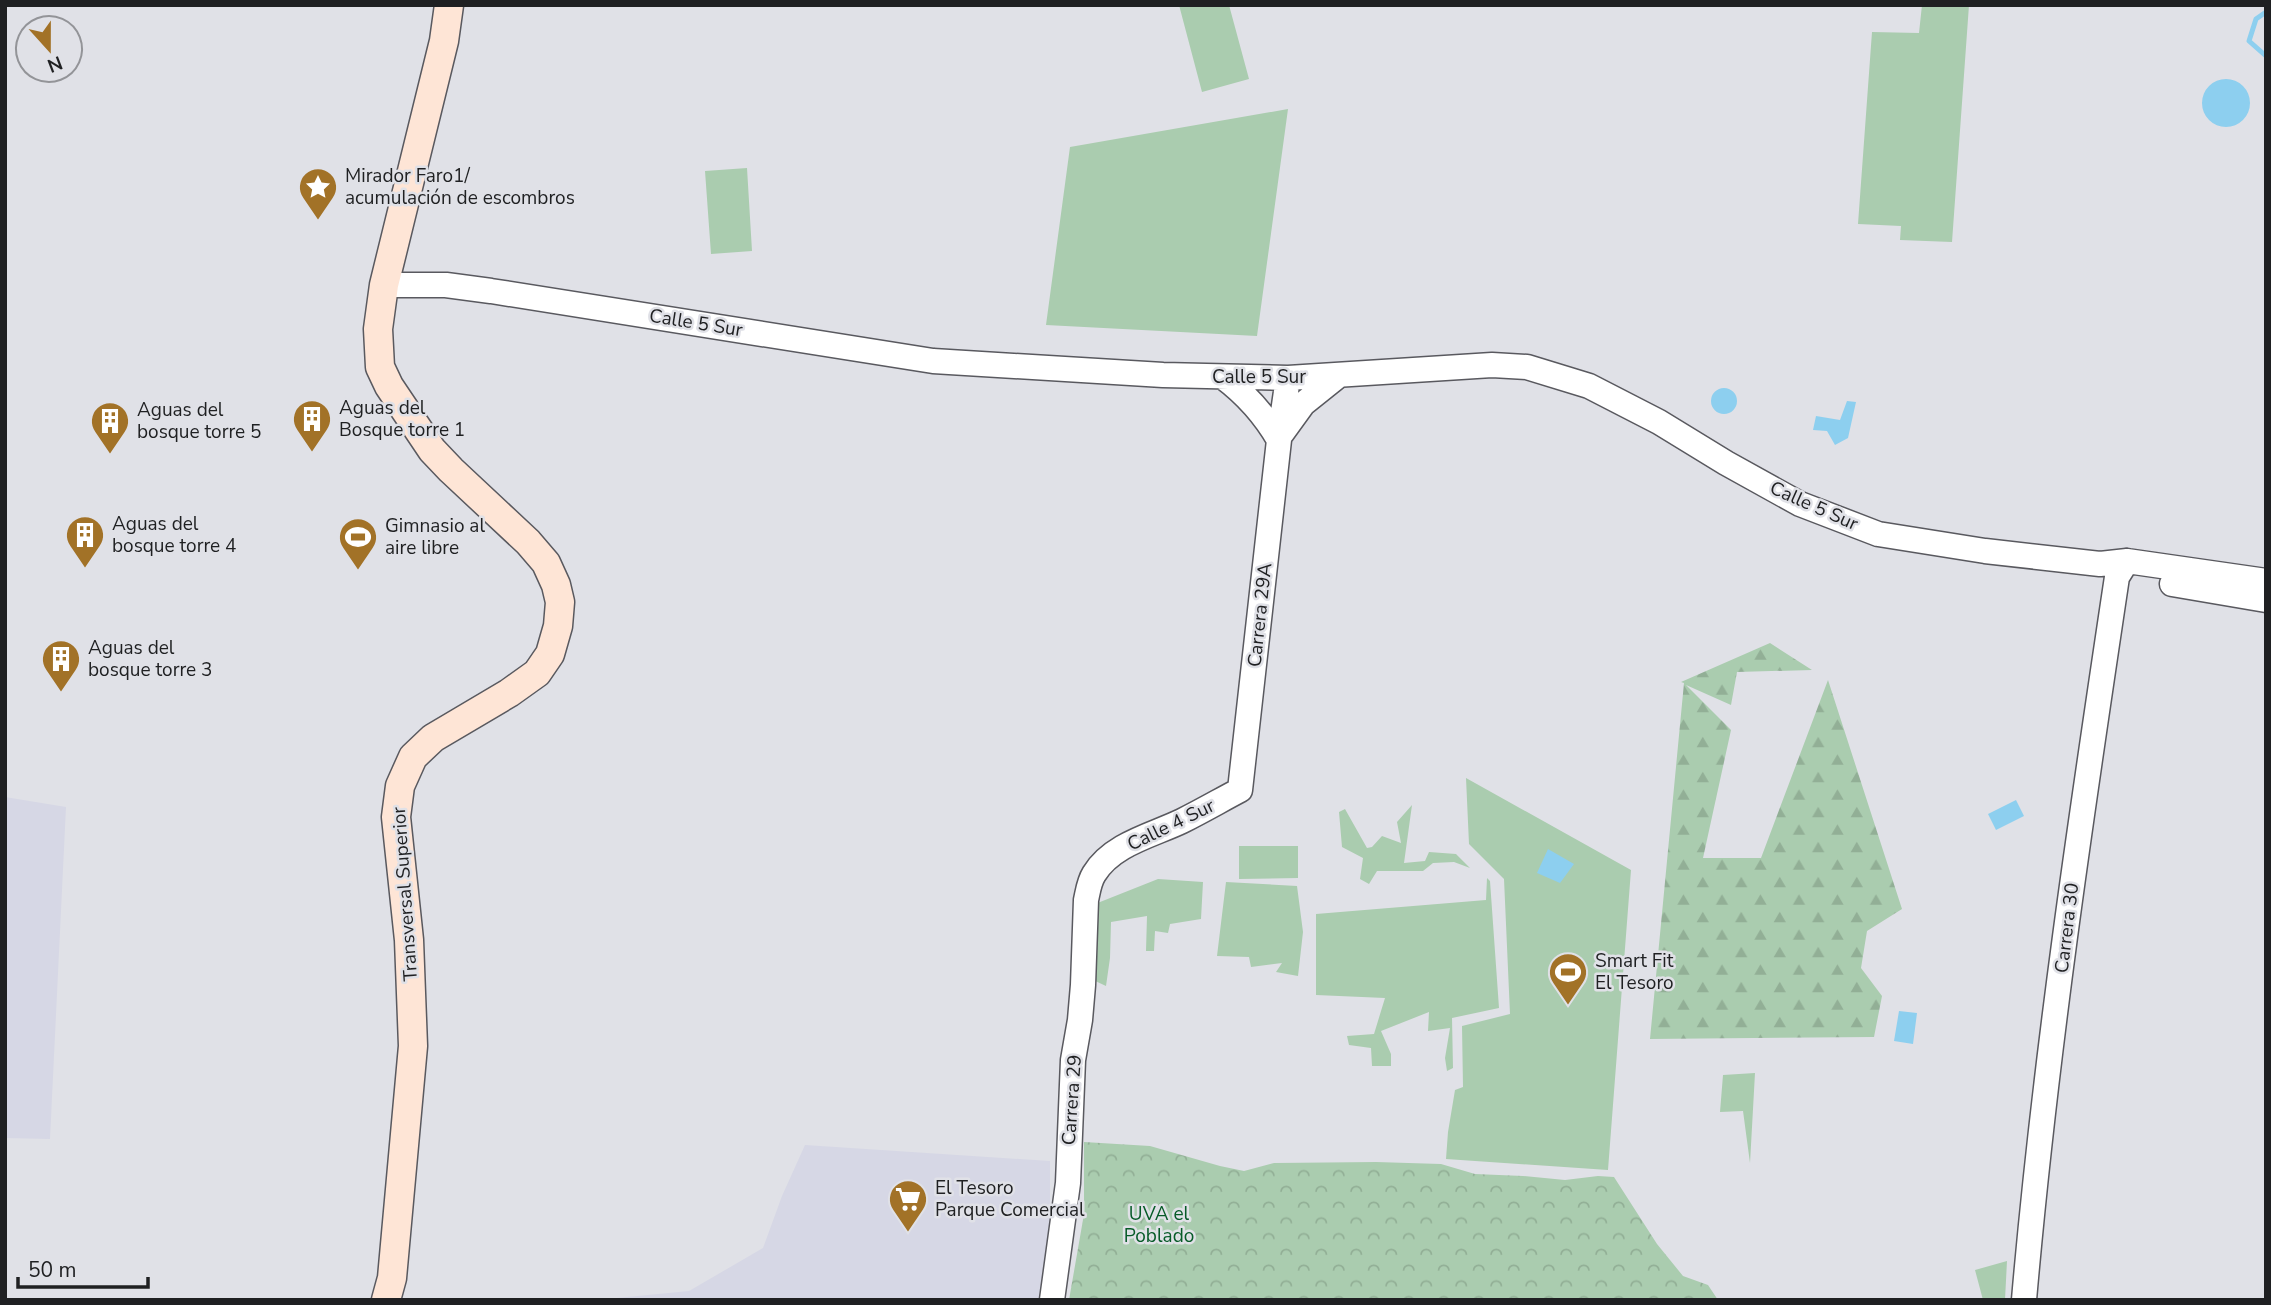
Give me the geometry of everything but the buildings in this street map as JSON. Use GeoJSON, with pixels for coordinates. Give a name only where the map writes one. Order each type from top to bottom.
{"type":"FeatureCollection","features":[{"type":"Feature","properties":{"kind":"main road","name":"Transversal Superior"},"geometry":{"type":"LineString","coordinates":[[386,1300],[392,1278],[413,1046],[408,921],[396,817],[400,786],[413,757],[433,738],[509,693],[537,673],[550,654],[558,626],[560,602],[556,585],[546,564],[528,542],[432,450],[389,386],[380,367],[378,328],[384,285],[444,41],[449,5]]}},
{"type":"Feature","properties":{"kind":"street","name":"Calle 5 Sur"},"geometry":{"type":"LineString","coordinates":[[384,285],[446,285],[491,290],[933,361],[1223,377],[1289,378],[1492,365],[1527,367],[1589,386],[1659,422],[1800,504],[1878,534],[2114,568],[2266,580]]}},
{"type":"Feature","properties":{"kind":"street"},"geometry":{"type":"LineString","coordinates":[[1279,440],[1289,421],[1303,404],[1338,376]]}},
{"type":"Feature","properties":{"kind":"street"},"geometry":{"type":"LineString","coordinates":[[1223,377],[1250,398],[1279,440]]}},
{"type":"Feature","properties":{"kind":"street","name":"Carrera 29A"},"geometry":{"type":"LineString","coordinates":[[1240,790],[1279,440],[1289,378]]}},
{"type":"Feature","properties":{"kind":"street","name":"Calle 5 Sur"},"geometry":{"type":"LineString","coordinates":[[2114,568],[2151,580],[2266,600]]}},
{"type":"Feature","properties":{"kind":"street","name":"Carrera 30"},"geometry":{"type":"LineString","coordinates":[[2024,1300],[2044,1106],[2114,568]]}},
{"type":"Feature","properties":{"kind":"street","name":"Calle 4 Sur"},"geometry":{"type":"LineString","coordinates":[[1086,900],[1095,873],[1111,856],[1136,839],[1185,819],[1240,790]]}},
{"type":"Feature","properties":{"kind":"street","name":"Carrera 29"},"geometry":{"type":"LineString","coordinates":[[1052,1300],[1068,1183],[1073,1060],[1083,985],[1086,900]]}},
{"type":"Feature","properties":{"kind":"shaded area"},"geometry":{"type":"Polygon","coordinates":[[[5,797],[66,807],[50,1139],[5,1138],[5,797]]]}},
{"type":"Feature","properties":{"kind":"shaded area","name":"El Tesoro Parque Comercial"},"geometry":{"type":"Polygon","coordinates":[[[805,1145],[1050,1161],[1050,1218],[1039,1300],[596,1300],[689,1291],[763,1248],[805,1145]]]}},
{"type":"Feature","properties":{"kind":"green space"},"geometry":{"type":"Polygon","coordinates":[[[1179,5],[1229,5],[1249,79],[1202,92],[1179,5]]]}},
{"type":"Feature","properties":{"kind":"green space"},"geometry":{"type":"Polygon","coordinates":[[[1922,5],[1969,5],[1952,242],[1900,240],[1901,226],[1858,224],[1872,32],[1919,33],[1922,5]]]}},
{"type":"Feature","properties":{"kind":"green space"},"geometry":{"type":"Polygon","coordinates":[[[1288,109],[1257,336],[1046,325],[1070,147],[1288,109]]]}},
{"type":"Feature","properties":{"kind":"green space"},"geometry":{"type":"Polygon","coordinates":[[[747,168],[752,251],[711,254],[705,171],[747,168]]]}},
{"type":"Feature","properties":{"kind":"green space"},"geometry":{"type":"Polygon","coordinates":[[[1770,643],[1812,670],[1737,672],[1731,705],[1686,685],[1731,730],[1703,858],[1761,858],[1828,680],[1902,909],[1867,931],[1861,968],[1882,996],[1874,1037],[1650,1039],[1684,683],[1681,682],[1770,643]]]}},
{"type":"Feature","properties":{"kind":"green space"},"geometry":{"type":"Polygon","coordinates":[[[1466,778],[1631,870],[1608,1170],[1446,1159],[1455,1090],[1463,1087],[1462,1026],[1510,1014],[1504,879],[1469,844],[1466,778]]]}},
{"type":"Feature","properties":{"kind":"green space"},"geometry":{"type":"Polygon","coordinates":[[[1412,805],[1404,863],[1425,861],[1429,852],[1456,854],[1470,868],[1454,862],[1433,863],[1423,871],[1377,871],[1369,884],[1360,879],[1363,858],[1342,847],[1339,812],[1345,809],[1367,848],[1372,847],[1382,836],[1401,843],[1397,822],[1412,805]]]}},
{"type":"Feature","properties":{"kind":"green space"},"geometry":{"type":"Polygon","coordinates":[[[1239,846],[1298,846],[1298,878],[1239,879],[1239,846]]]}},
{"type":"Feature","properties":{"kind":"green space"},"geometry":{"type":"Polygon","coordinates":[[[1487,878],[1490,881],[1499,1008],[1452,1018],[1453,1068],[1447,1071],[1445,1058],[1450,1028],[1428,1031],[1429,1012],[1381,1031],[1391,1054],[1391,1066],[1372,1066],[1371,1048],[1349,1045],[1347,1036],[1374,1034],[1385,998],[1316,995],[1316,914],[1486,900],[1487,878]]]}},
{"type":"Feature","properties":{"kind":"green space"},"geometry":{"type":"Polygon","coordinates":[[[1158,879],[1203,882],[1201,919],[1170,924],[1168,933],[1155,931],[1154,951],[1146,951],[1147,916],[1111,922],[1106,986],[1091,979],[1095,904],[1158,879]]]}},
{"type":"Feature","properties":{"kind":"green space"},"geometry":{"type":"Polygon","coordinates":[[[1226,882],[1297,886],[1303,932],[1298,976],[1276,972],[1282,963],[1251,967],[1249,957],[1217,956],[1226,882]]]}},
{"type":"Feature","properties":{"kind":"green space"},"geometry":{"type":"Polygon","coordinates":[[[1755,1073],[1750,1163],[1743,1111],[1720,1112],[1723,1075],[1755,1073]]]}},
{"type":"Feature","properties":{"kind":"green space","name":"UVA el Poblado"},"geometry":{"type":"Polygon","coordinates":[[[1084,1142],[1150,1146],[1244,1171],[1274,1163],[1376,1162],[1441,1164],[1475,1174],[1565,1180],[1614,1177],[1657,1244],[1683,1276],[1708,1285],[1718,1300],[1069,1300],[1084,1214],[1084,1142]]]}},
{"type":"Feature","properties":{"kind":"green space"},"geometry":{"type":"Polygon","coordinates":[[[2007,1261],[2005,1300],[1983,1300],[1975,1270],[2007,1261]]]}},
{"type":"Feature","properties":{"kind":"water"},"geometry":{"type":"Polygon","coordinates":[[[2226,79],[2243,86],[2250,103],[2243,120],[2226,127],[2209,120],[2202,103],[2209,86],[2226,79]]]}},
{"type":"Feature","properties":{"kind":"water"},"geometry":{"type":"Polygon","coordinates":[[[1724,388],[1733,392],[1737,401],[1733,410],[1724,414],[1715,410],[1711,401],[1715,392],[1724,388]]]}},
{"type":"Feature","properties":{"kind":"water"},"geometry":{"type":"Polygon","coordinates":[[[1847,401],[1856,402],[1848,438],[1835,445],[1827,431],[1813,430],[1816,416],[1840,420],[1847,401]]]}},
{"type":"Feature","properties":{"kind":"water"},"geometry":{"type":"Polygon","coordinates":[[[2016,800],[2024,816],[1996,830],[1988,814],[2016,800]]]}},
{"type":"Feature","properties":{"kind":"water"},"geometry":{"type":"Polygon","coordinates":[[[1548,849],[1574,864],[1560,883],[1537,873],[1548,849]]]}},
{"type":"Feature","properties":{"kind":"water"},"geometry":{"type":"Polygon","coordinates":[[[1899,1011],[1917,1013],[1913,1044],[1894,1041],[1899,1011]]]}},
{"type":"Feature","properties":{"kind":"waterway"},"geometry":{"type":"LineString","coordinates":[[2266,12],[2256,19],[2249,41],[2266,56]]}},
{"type":"Feature","properties":{"kind":"place","name":"Mirador Faro1/ acumulación de escombros"},"geometry":{"type":"Point","coordinates":[318,221]}},
{"type":"Feature","properties":{"kind":"place","name":"Aguas del Bosque torre 1"},"geometry":{"type":"Point","coordinates":[312,453]}},
{"type":"Feature","properties":{"kind":"place","name":"Aguas del bosque torre 5"},"geometry":{"type":"Point","coordinates":[110,455]}},
{"type":"Feature","properties":{"kind":"place","name":"Aguas del bosque torre 4"},"geometry":{"type":"Point","coordinates":[85,569]}},
{"type":"Feature","properties":{"kind":"place","name":"Gimnasio al aire libre"},"geometry":{"type":"Point","coordinates":[358,571]}},
{"type":"Feature","properties":{"kind":"place","name":"Aguas del bosque torre 3"},"geometry":{"type":"Point","coordinates":[61,693]}},
{"type":"Feature","properties":{"kind":"place","name":"Smart Fit El Tesoro"},"geometry":{"type":"Point","coordinates":[1568,1006]}},
{"type":"Feature","properties":{"kind":"place","name":"El Tesoro Parque Comercial"},"geometry":{"type":"Point","coordinates":[908,1233]}}]}
